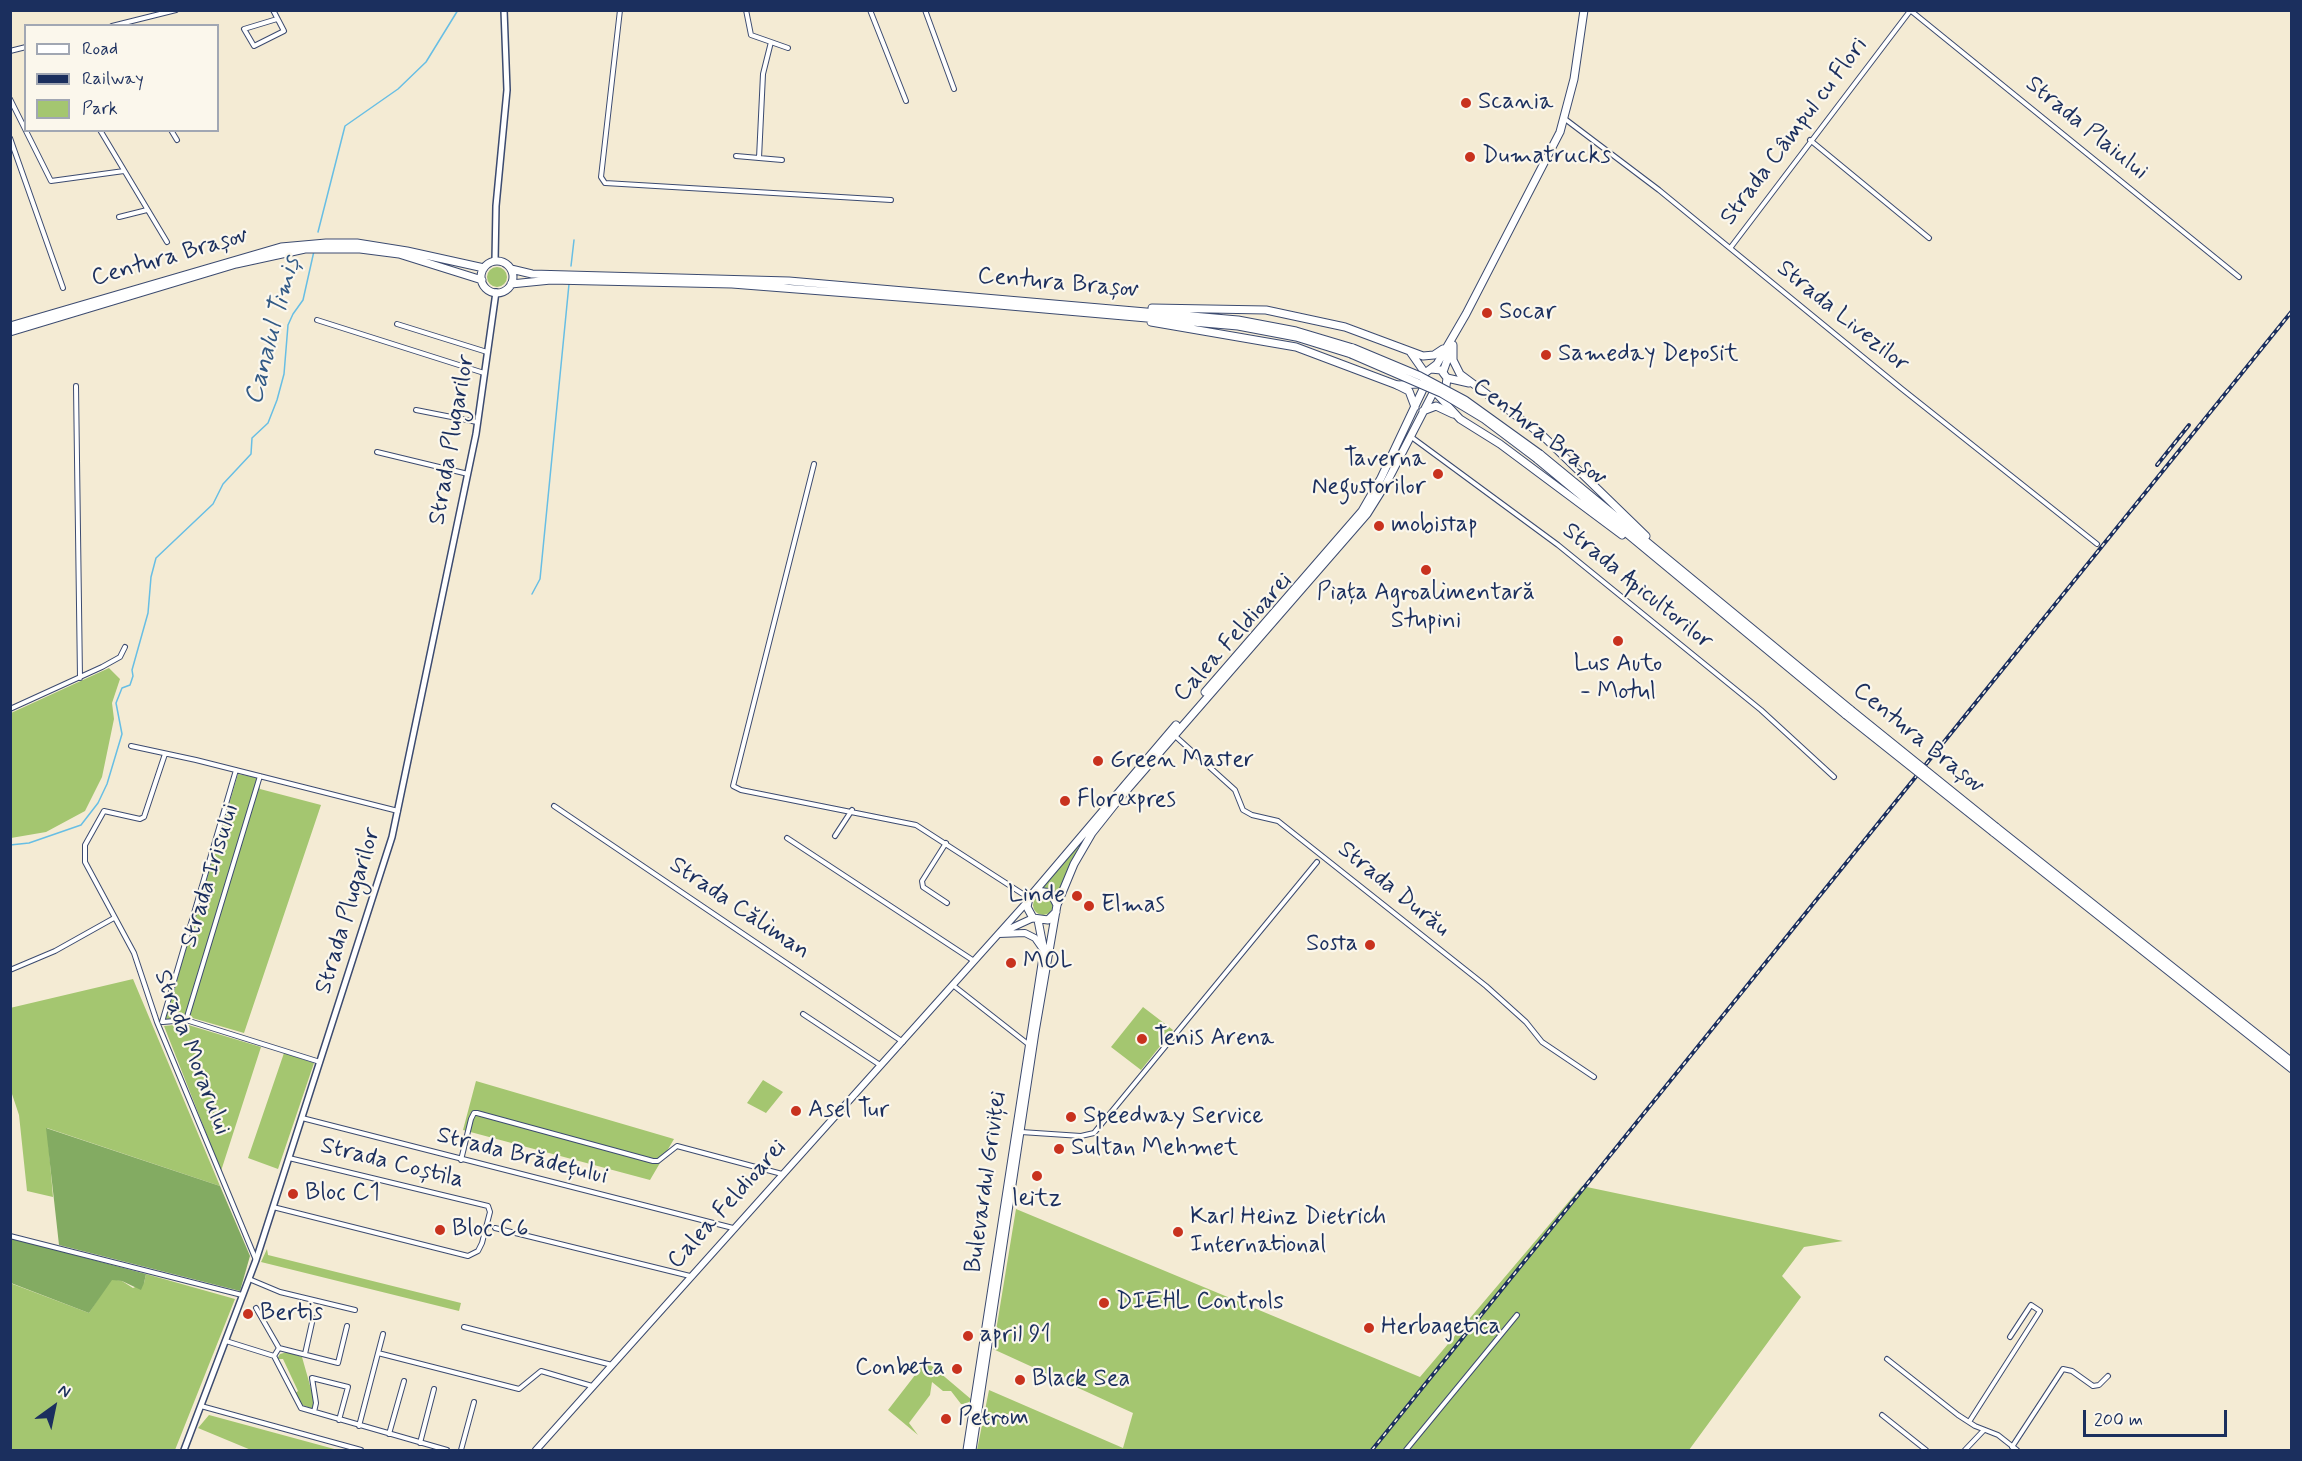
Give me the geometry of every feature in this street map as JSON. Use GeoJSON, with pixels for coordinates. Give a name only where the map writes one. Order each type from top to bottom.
{"type":"FeatureCollection","features":[{"type":"Feature","properties":{"kind":"main road"},"geometry":{"type":"LineString","coordinates":[[1428,371],[1451,344],[1565,119],[1584,10]]}},
{"type":"Feature","properties":{"kind":"main road","name":"Centura Brașov"},"geometry":{"type":"LineString","coordinates":[[10,326],[281,247],[326,243],[369,244],[484,268]]}},
{"type":"Feature","properties":{"kind":"main road","name":"Centura Brașov"},"geometry":{"type":"LineString","coordinates":[[10,332],[236,264],[304,249],[360,249],[399,254],[482,280],[487,288],[495,292],[505,291],[511,284],[551,280],[732,284],[1248,321],[1296,331],[1410,371],[1465,400],[1539,457],[1849,713],[2292,1070]]}},
{"type":"Feature","properties":{"kind":"main road"},"geometry":{"type":"LineString","coordinates":[[482,280],[484,268],[495,261]]}},
{"type":"Feature","properties":{"kind":"main road","name":"Centura Brașov"},"geometry":{"type":"LineString","coordinates":[[495,261],[504,263],[511,269],[532,274],[778,281],[1102,310]]}},
{"type":"Feature","properties":{"kind":"main road"},"geometry":{"type":"LineString","coordinates":[[511,269],[511,284]]}},
{"type":"Feature","properties":{"kind":"main road"},"geometry":{"type":"LineString","coordinates":[[1102,310],[1266,310],[1345,327],[1411,353],[1434,355],[1451,344]]}},
{"type":"Feature","properties":{"kind":"main road"},"geometry":{"type":"LineString","coordinates":[[1102,310],[1296,347],[1397,385],[1411,395],[1419,410],[1441,407],[1500,444],[1652,550]]}},
{"type":"Feature","properties":{"kind":"main road"},"geometry":{"type":"LineString","coordinates":[[1445,375],[1451,344]]}},
{"type":"Feature","properties":{"kind":"main road"},"geometry":{"type":"LineString","coordinates":[[1451,344],[1455,366],[1471,383],[1529,424],[1640,529],[1652,550]]}},
{"type":"Feature","properties":{"kind":"main road"},"geometry":{"type":"LineString","coordinates":[[1411,353],[1428,371],[1471,383]]}},
{"type":"Feature","properties":{"kind":"main road","name":"Calea Feldioarei"},"geometry":{"type":"LineString","coordinates":[[999,934],[1036,919],[1048,920],[1057,907],[1074,864],[1092,833],[1174,735],[1361,522],[1387,482],[1410,436],[1428,371]]}},
{"type":"Feature","properties":{"kind":"main road","name":"Calea Feldioarei"},"geometry":{"type":"LineString","coordinates":[[536,1450],[733,1228],[954,986],[1037,891],[1098,815],[1349,527],[1382,478],[1419,410],[1435,393],[1443,389],[1445,375]]}},
{"type":"Feature","properties":{"kind":"main road"},"geometry":{"type":"LineString","coordinates":[[1397,385],[1424,386],[1435,393],[1460,419]]}},
{"type":"Feature","properties":{"kind":"main road","name":"Centura Brașov"},"geometry":{"type":"LineString","coordinates":[[1994,829],[2292,1062]]}},
{"type":"Feature","properties":{"kind":"main road"},"geometry":{"type":"LineString","coordinates":[[1037,891],[1050,893],[1057,907]]}},
{"type":"Feature","properties":{"kind":"main road"},"geometry":{"type":"LineString","coordinates":[[1028,900],[1028,911],[1036,919]]}},
{"type":"Feature","properties":{"kind":"main road","name":"Bulevardul Griviței"},"geometry":{"type":"LineString","coordinates":[[972,1450],[1057,907]]}},
{"type":"Feature","properties":{"kind":"main road","name":"Bulevardul Griviței"},"geometry":{"type":"LineString","coordinates":[[967,1450],[1044,951],[1036,919]]}},
{"type":"Feature","properties":{"kind":"main road"},"geometry":{"type":"LineString","coordinates":[[999,934],[1024,933],[1038,941],[1044,951]]}},
{"type":"Feature","properties":{"kind":"street"},"geometry":{"type":"LineString","coordinates":[[120,24],[176,10]]}},
{"type":"Feature","properties":{"kind":"street"},"geometry":{"type":"LineString","coordinates":[[273,10],[284,32],[254,46],[244,29],[277,19]]}},
{"type":"Feature","properties":{"kind":"street"},"geometry":{"type":"LineString","coordinates":[[495,261],[496,206],[507,90],[504,10]]}},
{"type":"Feature","properties":{"kind":"street"},"geometry":{"type":"LineString","coordinates":[[620,10],[601,177],[605,183],[891,200]]}},
{"type":"Feature","properties":{"kind":"street"},"geometry":{"type":"LineString","coordinates":[[746,10],[751,36],[788,48]]}},
{"type":"Feature","properties":{"kind":"street"},"geometry":{"type":"LineString","coordinates":[[870,10],[906,101]]}},
{"type":"Feature","properties":{"kind":"street"},"geometry":{"type":"LineString","coordinates":[[925,10],[954,89]]}},
{"type":"Feature","properties":{"kind":"street","name":"Strada Câmpul cu Flori"},"geometry":{"type":"LineString","coordinates":[[1731,247],[1910,11]]}},
{"type":"Feature","properties":{"kind":"street","name":"Strada Plaiului"},"geometry":{"type":"LineString","coordinates":[[1910,11],[2239,277]]}},
{"type":"Feature","properties":{"kind":"street"},"geometry":{"type":"LineString","coordinates":[[759,158],[763,74],[771,42]]}},
{"type":"Feature","properties":{"kind":"street"},"geometry":{"type":"LineString","coordinates":[[10,99],[24,127]]}},
{"type":"Feature","properties":{"kind":"street","name":"Strada Livezilor"},"geometry":{"type":"LineString","coordinates":[[1565,119],[1731,247],[1733,252],[2097,544]]}},
{"type":"Feature","properties":{"kind":"street"},"geometry":{"type":"LineString","coordinates":[[26,132],[51,182],[124,171]]}},
{"type":"Feature","properties":{"kind":"street"},"geometry":{"type":"LineString","coordinates":[[101,132],[167,242]]}},
{"type":"Feature","properties":{"kind":"street"},"geometry":{"type":"LineString","coordinates":[[172,132],[177,140]]}},
{"type":"Feature","properties":{"kind":"street"},"geometry":{"type":"LineString","coordinates":[[10,138],[63,288]]}},
{"type":"Feature","properties":{"kind":"street"},"geometry":{"type":"LineString","coordinates":[[1810,140],[1929,238]]}},
{"type":"Feature","properties":{"kind":"street"},"geometry":{"type":"LineString","coordinates":[[735,156],[782,160]]}},
{"type":"Feature","properties":{"kind":"street"},"geometry":{"type":"LineString","coordinates":[[119,217],[147,210]]}},
{"type":"Feature","properties":{"kind":"street","name":"Strada Plugarilor"},"geometry":{"type":"LineString","coordinates":[[184,1449],[249,1279],[376,893],[398,811],[468,474],[478,422],[495,292]]}},
{"type":"Feature","properties":{"kind":"street"},"geometry":{"type":"LineString","coordinates":[[316,320],[484,373]]}},
{"type":"Feature","properties":{"kind":"street"},"geometry":{"type":"LineString","coordinates":[[397,324],[486,352]]}},
{"type":"Feature","properties":{"kind":"street"},"geometry":{"type":"LineString","coordinates":[[76,386],[80,678]]}},
{"type":"Feature","properties":{"kind":"street"},"geometry":{"type":"LineString","coordinates":[[416,410],[478,422]]}},
{"type":"Feature","properties":{"kind":"street","name":"Strada Apicultorilor"},"geometry":{"type":"LineString","coordinates":[[1410,436],[1558,545],[1761,710],[1834,777]]}},
{"type":"Feature","properties":{"kind":"street"},"geometry":{"type":"LineString","coordinates":[[377,452],[468,474]]}},
{"type":"Feature","properties":{"kind":"street"},"geometry":{"type":"LineString","coordinates":[[814,464],[733,786],[741,790],[907,822],[946,843],[1028,900]]}},
{"type":"Feature","properties":{"kind":"street"},"geometry":{"type":"LineString","coordinates":[[10,709],[80,678],[120,657],[125,647]]}},
{"type":"Feature","properties":{"kind":"street","name":"Strada Durău"},"geometry":{"type":"LineString","coordinates":[[1174,735],[1235,790],[1243,810],[1252,815],[1278,821],[1486,986],[1526,1022],[1542,1042],[1594,1077]]}},
{"type":"Feature","properties":{"kind":"street"},"geometry":{"type":"LineString","coordinates":[[131,746],[398,811]]}},
{"type":"Feature","properties":{"kind":"street","name":"Strada Morarului"},"geometry":{"type":"LineString","coordinates":[[165,754],[146,814],[140,819],[104,811],[85,845],[86,862],[134,953],[255,1260]]}},
{"type":"Feature","properties":{"kind":"street"},"geometry":{"type":"LineString","coordinates":[[236,770],[160,1022],[186,1020],[321,1062]]}},
{"type":"Feature","properties":{"kind":"street","name":"Strada Irisului"},"geometry":{"type":"LineString","coordinates":[[186,1020],[260,776]]}},
{"type":"Feature","properties":{"kind":"street","name":"Strada Căliman"},"geometry":{"type":"LineString","coordinates":[[554,806],[903,1042]]}},
{"type":"Feature","properties":{"kind":"street"},"geometry":{"type":"LineString","coordinates":[[835,836],[852,810]]}},
{"type":"Feature","properties":{"kind":"street"},"geometry":{"type":"LineString","coordinates":[[787,838],[975,962]]}},
{"type":"Feature","properties":{"kind":"street"},"geometry":{"type":"LineString","coordinates":[[946,843],[922,881],[923,887],[947,903]]}},
{"type":"Feature","properties":{"kind":"street","name":"Bulevardul Griviței"},"geometry":{"type":"LineString","coordinates":[[1020,1132],[1081,1136],[1094,1132],[1317,862]]}},
{"type":"Feature","properties":{"kind":"street"},"geometry":{"type":"LineString","coordinates":[[10,970],[55,951],[114,918]]}},
{"type":"Feature","properties":{"kind":"street"},"geometry":{"type":"LineString","coordinates":[[954,986],[1028,1044]]}},
{"type":"Feature","properties":{"kind":"street"},"geometry":{"type":"LineString","coordinates":[[803,1014],[881,1066]]}},
{"type":"Feature","properties":{"kind":"street"},"geometry":{"type":"LineString","coordinates":[[461,1160],[471,1119],[474,1113],[477,1113],[653,1161],[658,1161],[677,1146],[782,1174]]}},
{"type":"Feature","properties":{"kind":"street","name":"Strada Brădețului"},"geometry":{"type":"LineString","coordinates":[[302,1118],[733,1228]]}},
{"type":"Feature","properties":{"kind":"street","name":"Strada Coștila"},"geometry":{"type":"LineString","coordinates":[[273,1207],[468,1256],[474,1254],[482,1243],[490,1212],[488,1206],[289,1158]]}},
{"type":"Feature","properties":{"kind":"street"},"geometry":{"type":"LineString","coordinates":[[495,1228],[690,1276]]}},
{"type":"Feature","properties":{"kind":"street"},"geometry":{"type":"LineString","coordinates":[[10,1236],[243,1296]]}},
{"type":"Feature","properties":{"kind":"street"},"geometry":{"type":"LineString","coordinates":[[249,1279],[280,1293],[355,1310]]}},
{"type":"Feature","properties":{"kind":"street"},"geometry":{"type":"LineString","coordinates":[[1968,1422],[2040,1311],[2031,1305],[2010,1337]]}},
{"type":"Feature","properties":{"kind":"street"},"geometry":{"type":"LineString","coordinates":[[256,1308],[279,1348],[338,1363],[347,1326]]}},
{"type":"Feature","properties":{"kind":"street"},"geometry":{"type":"LineString","coordinates":[[1406,1450],[1516,1315]]}},
{"type":"Feature","properties":{"kind":"street"},"geometry":{"type":"LineString","coordinates":[[305,1354],[314,1318]]}},
{"type":"Feature","properties":{"kind":"street"},"geometry":{"type":"LineString","coordinates":[[464,1327],[612,1365]]}},
{"type":"Feature","properties":{"kind":"street"},"geometry":{"type":"LineString","coordinates":[[359,1426],[382,1334]]}},
{"type":"Feature","properties":{"kind":"street"},"geometry":{"type":"LineString","coordinates":[[226,1341],[274,1356],[298,1405],[339,1420],[447,1450]]}},
{"type":"Feature","properties":{"kind":"street"},"geometry":{"type":"LineString","coordinates":[[274,1356],[279,1348]]}},
{"type":"Feature","properties":{"kind":"street"},"geometry":{"type":"LineString","coordinates":[[378,1353],[519,1389],[542,1371],[593,1387]]}},
{"type":"Feature","properties":{"kind":"street"},"geometry":{"type":"LineString","coordinates":[[1887,1359],[1968,1422],[1998,1435],[2017,1450]]}},
{"type":"Feature","properties":{"kind":"street"},"geometry":{"type":"LineString","coordinates":[[2012,1447],[2063,1369],[2072,1371],[2093,1386],[2098,1385],[2108,1376]]}},
{"type":"Feature","properties":{"kind":"street"},"geometry":{"type":"LineString","coordinates":[[314,1412],[316,1403],[312,1378],[348,1387],[339,1420]]}},
{"type":"Feature","properties":{"kind":"street"},"geometry":{"type":"LineString","coordinates":[[389,1434],[404,1382]]}},
{"type":"Feature","properties":{"kind":"street"},"geometry":{"type":"LineString","coordinates":[[420,1443],[434,1389]]}},
{"type":"Feature","properties":{"kind":"street"},"geometry":{"type":"LineString","coordinates":[[461,1450],[474,1402]]}},
{"type":"Feature","properties":{"kind":"street"},"geometry":{"type":"LineString","coordinates":[[201,1406],[361,1450]]}},
{"type":"Feature","properties":{"kind":"street"},"geometry":{"type":"LineString","coordinates":[[1882,1415],[1926,1450]]}},
{"type":"Feature","properties":{"kind":"street"},"geometry":{"type":"LineString","coordinates":[[1965,1450],[1984,1430]]}},
{"type":"Feature","properties":{"kind":"street"},"geometry":{"type":"LineString","coordinates":[[184,1449],[192,1450]]}},
{"type":"Feature","properties":{"kind":"green space"},"geometry":{"type":"Polygon","coordinates":[[[493,267],[501,267],[507,273],[507,281],[501,287],[493,287],[487,281],[487,273],[493,267]]]}},
{"type":"Feature","properties":{"kind":"green space"},"geometry":{"type":"Polygon","coordinates":[[[109,668],[120,679],[112,703],[114,719],[102,777],[85,811],[46,832],[11,838],[11,713],[109,668]]]}},
{"type":"Feature","properties":{"kind":"green space"},"geometry":{"type":"Polygon","coordinates":[[[238,774],[258,778],[260,789],[321,805],[244,1033],[189,1017],[165,1020],[238,774]]]}},
{"type":"Feature","properties":{"kind":"green space"},"geometry":{"type":"Polygon","coordinates":[[[1080,844],[1058,895],[1050,889],[1041,888],[1080,844]]]}},
{"type":"Feature","properties":{"kind":"green space"},"geometry":{"type":"Polygon","coordinates":[[[1039,895],[1047,895],[1053,901],[1053,909],[1047,915],[1039,915],[1033,909],[1033,901],[1039,895]]]}},
{"type":"Feature","properties":{"kind":"green space"},"geometry":{"type":"Polygon","coordinates":[[[133,979],[220,1186],[47,1128],[53,1197],[27,1191],[19,1115],[11,1091],[10,1008],[133,979]]]}},
{"type":"Feature","properties":{"kind":"green space","name":"Tenis Arena"},"geometry":{"type":"Polygon","coordinates":[[[1143,1007],[1173,1030],[1141,1070],[1111,1047],[1143,1007]]]}},
{"type":"Feature","properties":{"kind":"green space"},"geometry":{"type":"Polygon","coordinates":[[[185,1024],[261,1047],[221,1171],[164,1026],[185,1024]]]}},
{"type":"Feature","properties":{"kind":"green space"},"geometry":{"type":"Polygon","coordinates":[[[284,1053],[314,1063],[278,1169],[248,1158],[284,1053]]]}},
{"type":"Feature","properties":{"kind":"green space"},"geometry":{"type":"Polygon","coordinates":[[[763,1080],[783,1092],[766,1113],[747,1103],[763,1080]]]}},
{"type":"Feature","properties":{"kind":"green space"},"geometry":{"type":"Polygon","coordinates":[[[476,1081],[674,1139],[650,1180],[463,1130],[476,1081]]]}},
{"type":"Feature","properties":{"kind":"green space"},"geometry":{"type":"Polygon","coordinates":[[[46,1128],[220,1186],[250,1256],[240,1291],[59,1245],[46,1128]]]}},
{"type":"Feature","properties":{"kind":"green space"},"geometry":{"type":"Polygon","coordinates":[[[1582,1186],[1843,1241],[1804,1247],[1782,1276],[1801,1297],[1689,1450],[977,1450],[989,1390],[1123,1448],[1133,1413],[993,1349],[1016,1209],[1420,1377],[1582,1186]]]}},
{"type":"Feature","properties":{"kind":"green space"},"geometry":{"type":"Polygon","coordinates":[[[11,1238],[146,1274],[144,1283],[141,1290],[122,1281],[112,1280],[89,1313],[11,1283],[11,1238]]]}},
{"type":"Feature","properties":{"kind":"green space"},"geometry":{"type":"Polygon","coordinates":[[[267,1249],[268,1255],[461,1303],[459,1311],[261,1262],[267,1249]]]}},
{"type":"Feature","properties":{"kind":"green space"},"geometry":{"type":"Polygon","coordinates":[[[146,1274],[235,1299],[175,1450],[11,1450],[10,1283],[89,1313],[111,1279],[122,1281],[133,1288],[144,1283],[146,1274]]]}},
{"type":"Feature","properties":{"kind":"green space"},"geometry":{"type":"Polygon","coordinates":[[[287,1352],[302,1357],[315,1403],[314,1409],[299,1404],[294,1394],[298,1391],[283,1359],[277,1359],[280,1354],[287,1352]]]}},
{"type":"Feature","properties":{"kind":"green space"},"geometry":{"type":"Polygon","coordinates":[[[926,1361],[972,1400],[961,1404],[951,1391],[943,1391],[932,1382],[930,1395],[909,1423],[918,1435],[888,1410],[926,1361]]]}},
{"type":"Feature","properties":{"kind":"green space"},"geometry":{"type":"Polygon","coordinates":[[[209,1415],[338,1450],[251,1450],[198,1428],[209,1415]]]}},
{"type":"Feature","properties":{"kind":"waterway","name":"Canalul Timiș"},"geometry":{"type":"LineString","coordinates":[[318,232],[345,126],[398,89],[426,62],[458,10]]}},
{"type":"Feature","properties":{"kind":"waterway"},"geometry":{"type":"LineString","coordinates":[[571,266],[574,240]]}},
{"type":"Feature","properties":{"kind":"waterway","name":"Canalul Timiș"},"geometry":{"type":"LineString","coordinates":[[10,845],[29,843],[81,825],[98,803],[107,784],[122,734],[116,703],[122,688],[130,685],[133,676],[132,670],[148,613],[151,577],[156,558],[213,504],[223,484],[251,454],[252,438],[268,423],[284,374],[288,325],[303,300],[314,251]]}},
{"type":"Feature","properties":{"kind":"waterway"},"geometry":{"type":"LineString","coordinates":[[532,594],[540,579],[569,284]]}},
{"type":"Feature","properties":{"kind":"railway"},"geometry":{"type":"LineString","coordinates":[[1372,1450],[2292,311]]}},
{"type":"Feature","properties":{"kind":"railway"},"geometry":{"type":"LineString","coordinates":[[2157,465],[2189,425]]}},
{"type":"Feature","properties":{"kind":"place","name":"Scania"},"geometry":{"type":"Point","coordinates":[1466,103]}},
{"type":"Feature","properties":{"kind":"place","name":"Dumatrucks"},"geometry":{"type":"Point","coordinates":[1470,157]}},
{"type":"Feature","properties":{"kind":"place","name":"Socar"},"geometry":{"type":"Point","coordinates":[1487,313]}},
{"type":"Feature","properties":{"kind":"place","name":"Sameday Deposit"},"geometry":{"type":"Point","coordinates":[1546,355]}},
{"type":"Feature","properties":{"kind":"place","name":"Taverna Negustorilor"},"geometry":{"type":"Point","coordinates":[1438,474]}},
{"type":"Feature","properties":{"kind":"place","name":"mobistap"},"geometry":{"type":"Point","coordinates":[1379,526]}},
{"type":"Feature","properties":{"kind":"place","name":"Piața Agroalimentară Stupini"},"geometry":{"type":"Point","coordinates":[1426,570]}},
{"type":"Feature","properties":{"kind":"place","name":"Lus Auto - Motul"},"geometry":{"type":"Point","coordinates":[1618,641]}},
{"type":"Feature","properties":{"kind":"place","name":"Green Master"},"geometry":{"type":"Point","coordinates":[1098,761]}},
{"type":"Feature","properties":{"kind":"place","name":"Florexpres"},"geometry":{"type":"Point","coordinates":[1065,801]}},
{"type":"Feature","properties":{"kind":"place","name":"Linde"},"geometry":{"type":"Point","coordinates":[1077,896]}},
{"type":"Feature","properties":{"kind":"place","name":"Elmas"},"geometry":{"type":"Point","coordinates":[1089,906]}},
{"type":"Feature","properties":{"kind":"place","name":"Sosta"},"geometry":{"type":"Point","coordinates":[1370,945]}},
{"type":"Feature","properties":{"kind":"place","name":"MOL"},"geometry":{"type":"Point","coordinates":[1011,963]}},
{"type":"Feature","properties":{"kind":"place","name":"Tenis Arena"},"geometry":{"type":"Point","coordinates":[1142,1039]}},
{"type":"Feature","properties":{"kind":"place","name":"Asel Tur"},"geometry":{"type":"Point","coordinates":[796,1111]}},
{"type":"Feature","properties":{"kind":"place","name":"Speedway Service"},"geometry":{"type":"Point","coordinates":[1071,1117]}},
{"type":"Feature","properties":{"kind":"place","name":"Sultan Mehmet"},"geometry":{"type":"Point","coordinates":[1059,1149]}},
{"type":"Feature","properties":{"kind":"place","name":"leitz"},"geometry":{"type":"Point","coordinates":[1037,1176]}},
{"type":"Feature","properties":{"kind":"place","name":"Bloc C1"},"geometry":{"type":"Point","coordinates":[293,1194]}},
{"type":"Feature","properties":{"kind":"place","name":"Bloc C6"},"geometry":{"type":"Point","coordinates":[440,1230]}},
{"type":"Feature","properties":{"kind":"place","name":"Karl Heinz Dietrich International"},"geometry":{"type":"Point","coordinates":[1178,1232]}},
{"type":"Feature","properties":{"kind":"place","name":"DIEHL Controls"},"geometry":{"type":"Point","coordinates":[1104,1303]}},
{"type":"Feature","properties":{"kind":"place","name":"Bertis"},"geometry":{"type":"Point","coordinates":[248,1314]}},
{"type":"Feature","properties":{"kind":"place","name":"Herbagetica"},"geometry":{"type":"Point","coordinates":[1369,1328]}},
{"type":"Feature","properties":{"kind":"place","name":"april 91"},"geometry":{"type":"Point","coordinates":[968,1336]}},
{"type":"Feature","properties":{"kind":"place","name":"Conbeta"},"geometry":{"type":"Point","coordinates":[957,1369]}},
{"type":"Feature","properties":{"kind":"place","name":"Black Sea"},"geometry":{"type":"Point","coordinates":[1020,1380]}},
{"type":"Feature","properties":{"kind":"place","name":"Petrom"},"geometry":{"type":"Point","coordinates":[946,1419]}}]}
